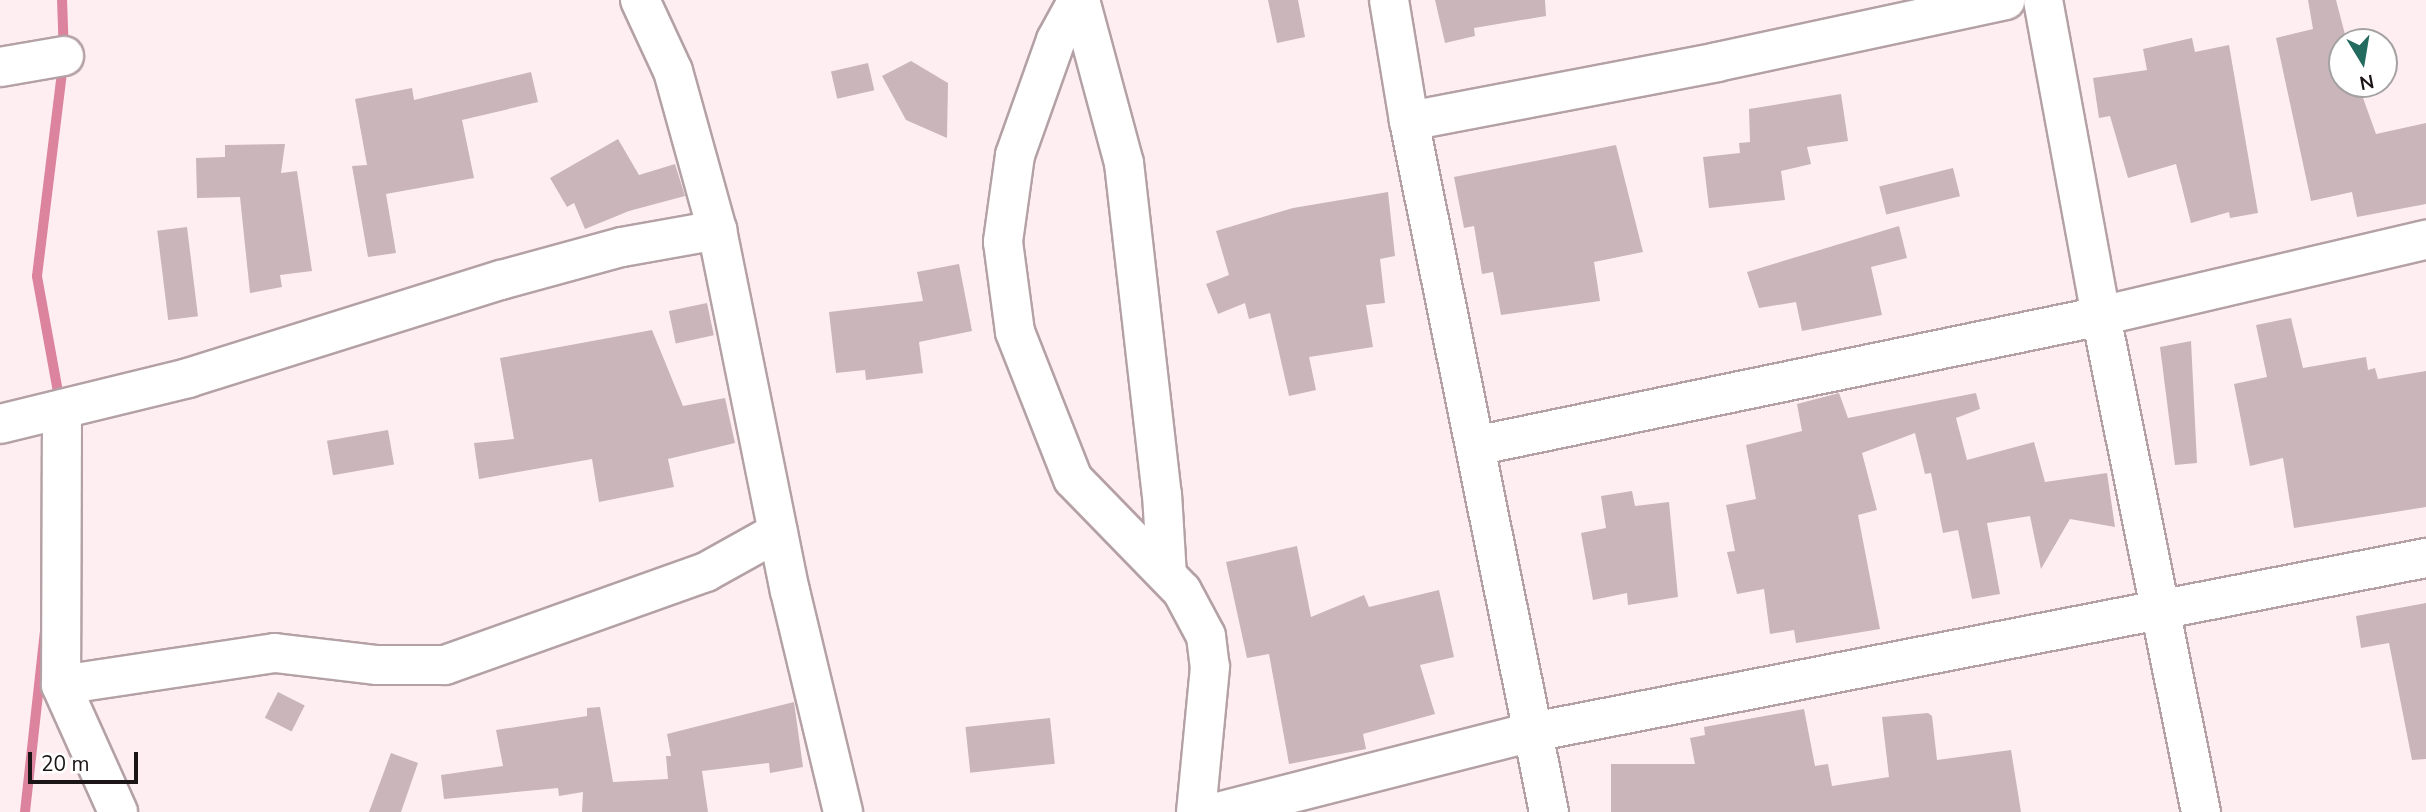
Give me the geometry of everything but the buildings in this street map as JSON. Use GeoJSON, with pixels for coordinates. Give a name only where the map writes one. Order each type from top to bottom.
{"type":"FeatureCollection","features":[{"type":"Feature","properties":{"kind":"street"},"geometry":{"type":"LineString","coordinates":[[640,0],[673,71],[717,230],[778,532],[843,812]]}},
{"type":"Feature","properties":{"kind":"street"},"geometry":{"type":"LineString","coordinates":[[1079,0],[1124,163],[1162,495],[1167,575]]}},
{"type":"Feature","properties":{"kind":"street"},"geometry":{"type":"LineString","coordinates":[[1079,0],[1056,40],[1015,155],[1003,242],[1015,332],[1073,479],[1182,591],[1206,636],[1210,667],[1196,812]]}},
{"type":"Feature","properties":{"kind":"street"},"geometry":{"type":"LineString","coordinates":[[1389,0],[1409,121],[1549,812]]}},
{"type":"Feature","properties":{"kind":"street"},"geometry":{"type":"LineString","coordinates":[[1409,121],[1717,62],[2005,0]]}},
{"type":"Feature","properties":{"kind":"street"},"geometry":{"type":"LineString","coordinates":[[2043,0],[2101,316],[2201,812]]}},
{"type":"Feature","properties":{"kind":"street"},"geometry":{"type":"LineString","coordinates":[[0,67],[64,56]]}},
{"type":"Feature","properties":{"kind":"street"},"geometry":{"type":"LineString","coordinates":[[0,424],[62,412],[288,349],[501,280],[622,247],[717,230]]}},
{"type":"Feature","properties":{"kind":"street"},"geometry":{"type":"LineString","coordinates":[[1475,446],[2101,316],[2426,240]]}},
{"type":"Feature","properties":{"kind":"street"},"geometry":{"type":"LineString","coordinates":[[62,412],[61,685],[118,812]]}},
{"type":"Feature","properties":{"kind":"street"},"geometry":{"type":"LineString","coordinates":[[61,685],[275,653],[377,665],[445,664],[706,572],[778,532]]}},
{"type":"Feature","properties":{"kind":"street"},"geometry":{"type":"LineString","coordinates":[[1217,812],[1533,732],[2426,558]]}},
{"type":"Feature","properties":{"kind":"waterway"},"geometry":{"type":"LineString","coordinates":[[60,403],[37,276],[64,56],[62,0]]}},
{"type":"Feature","properties":{"kind":"waterway"},"geometry":{"type":"LineString","coordinates":[[25,812],[45,631]]}}]}
